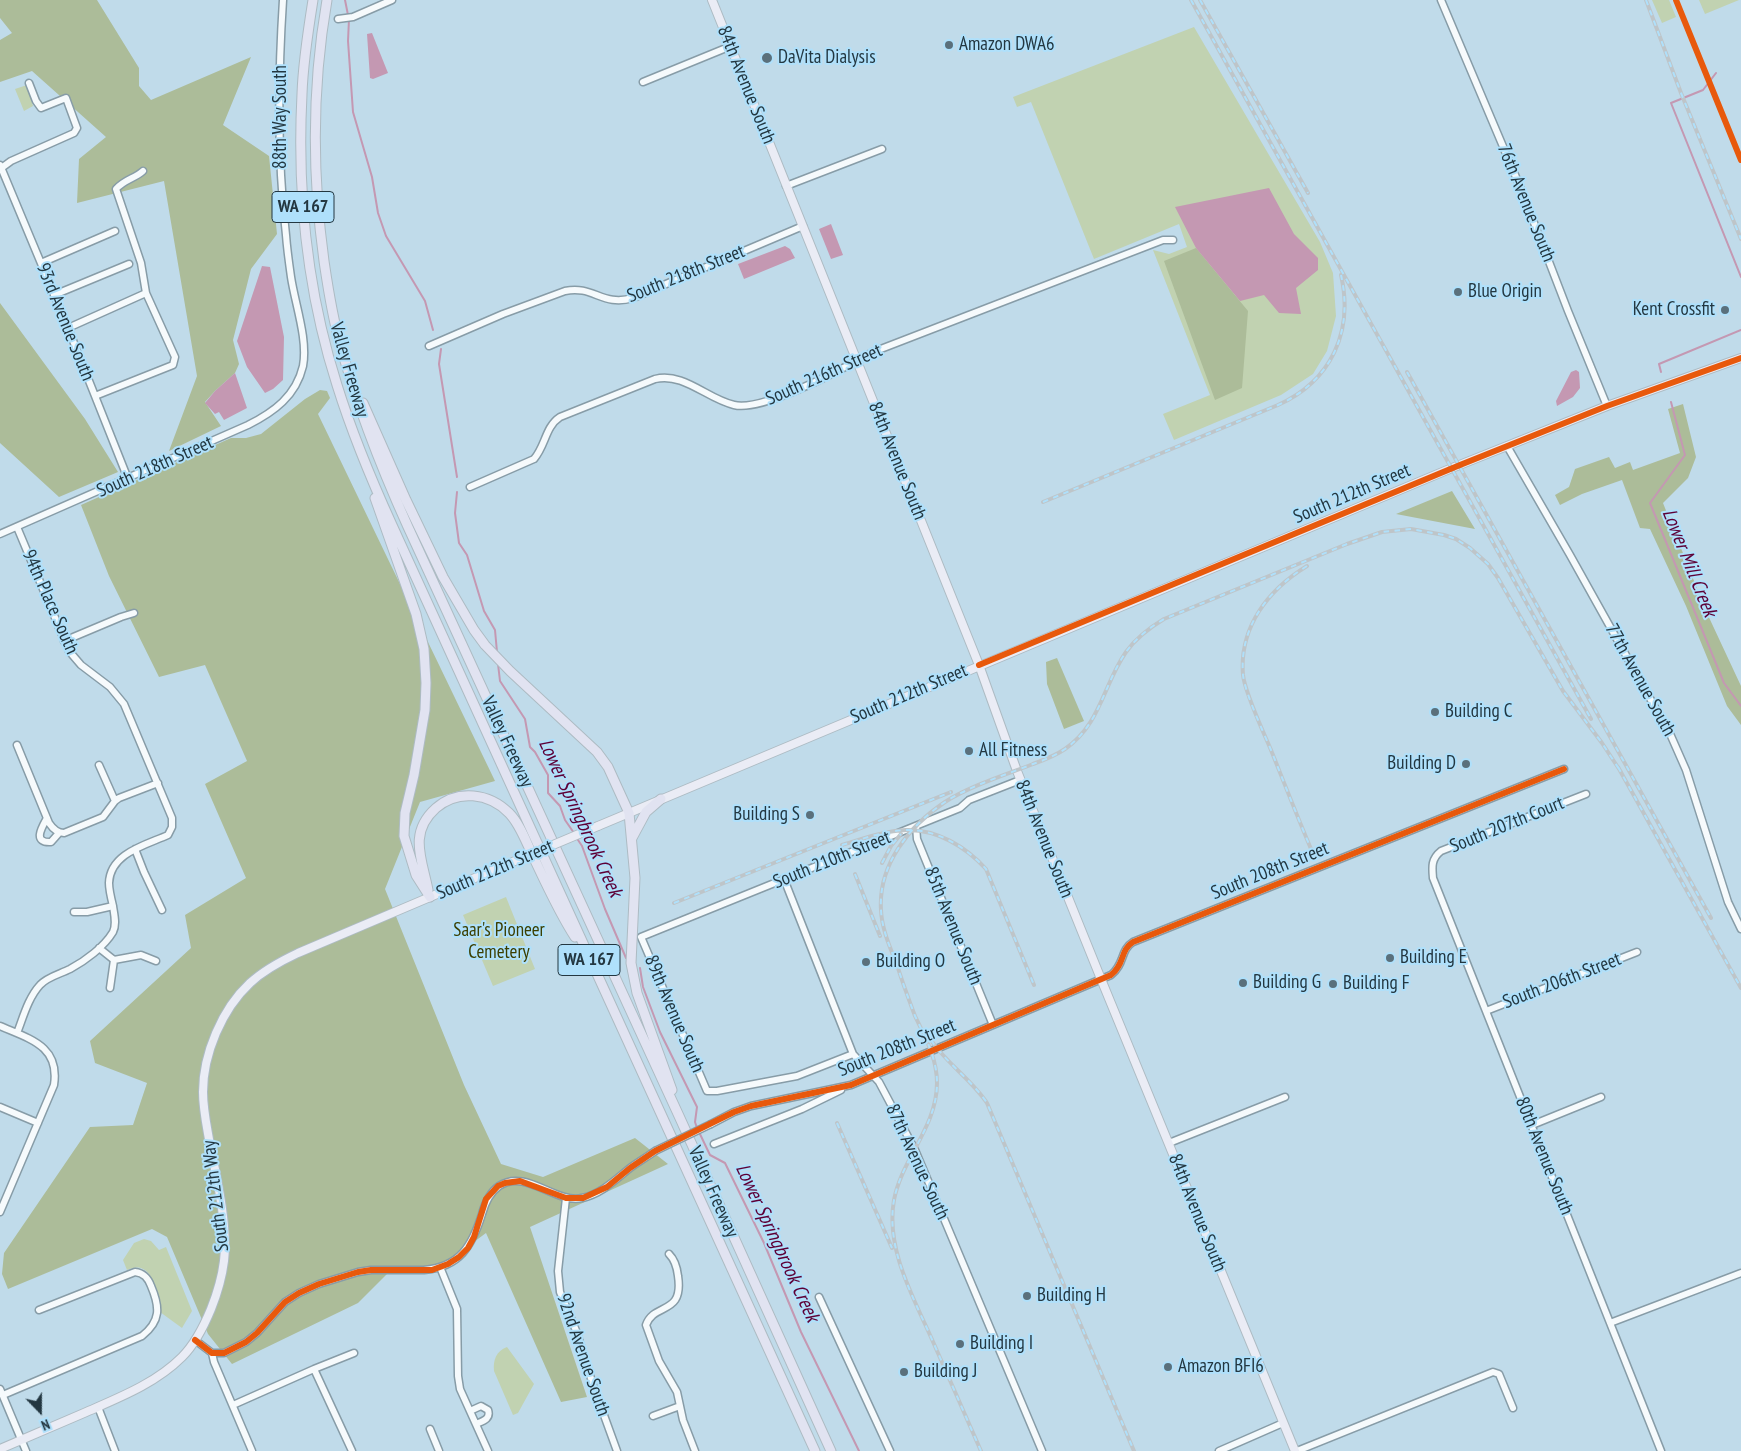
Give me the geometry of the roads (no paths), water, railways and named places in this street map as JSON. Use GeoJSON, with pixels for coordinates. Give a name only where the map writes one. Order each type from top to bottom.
{"type":"FeatureCollection","features":[{"type":"Feature","properties":{"kind":"highway","name":"Valley Freeway"},"geometry":{"type":"LineString","coordinates":[[313,0],[305,52],[301,131],[302,199],[307,249],[315,298],[336,383],[366,467],[590,962],[815,1451]]}},
{"type":"Feature","properties":{"kind":"highway","name":"Valley Freeway"},"geometry":{"type":"LineString","coordinates":[[327,0],[318,67],[315,131],[319,227],[328,290],[339,340],[367,430],[383,472],[831,1451]]}},
{"type":"Feature","properties":{"kind":"highway"},"geometry":{"type":"LineString","coordinates":[[350,376],[406,500],[443,577],[466,619],[485,645],[510,671],[597,752],[608,767],[628,813],[635,878],[631,963],[637,993],[668,1079],[679,1116]]}},
{"type":"Feature","properties":{"kind":"highway"},"geometry":{"type":"LineString","coordinates":[[366,467],[376,505],[416,614],[424,649],[425,710],[414,775],[405,813],[404,836],[416,874],[430,897]]}},
{"type":"Feature","properties":{"kind":"highway"},"geometry":{"type":"LineString","coordinates":[[430,897],[420,860],[419,846],[421,832],[426,821],[437,808],[453,798],[472,796],[488,799],[501,806],[515,822],[564,920],[590,962]]}},
{"type":"Feature","properties":{"kind":"highway"},"geometry":{"type":"LineString","coordinates":[[631,840],[646,812],[661,799]]}},
{"type":"Feature","properties":{"kind":"main road","name":"84th Avenue South"},"geometry":{"type":"LineString","coordinates":[[712,0],[978,665],[1020,780],[1100,980],[1296,1451]]}},
{"type":"Feature","properties":{"kind":"main road","name":"South 212th Street"},"geometry":{"type":"LineString","coordinates":[[218,1029],[232,1004],[250,984],[273,966],[318,944],[978,665],[1507,446],[1607,406],[1741,358]]}},
{"type":"Feature","properties":{"kind":"main road","name":"South 212th Way"},"geometry":{"type":"LineString","coordinates":[[98,1407],[159,1377],[183,1356],[195,1340],[213,1302],[224,1259],[220,1206],[203,1093],[207,1063],[218,1029]]}},
{"type":"Feature","properties":{"kind":"main road"},"geometry":{"type":"LineString","coordinates":[[0,1449],[98,1407]]}},
{"type":"Feature","properties":{"kind":"street","name":"88th Way South"},"geometry":{"type":"LineString","coordinates":[[283,0],[280,172],[291,276],[304,350],[303,365],[297,382]]}},
{"type":"Feature","properties":{"kind":"street"},"geometry":{"type":"LineString","coordinates":[[338,19],[354,17],[392,0]]}},
{"type":"Feature","properties":{"kind":"street","name":"76th Avenue South"},"geometry":{"type":"LineString","coordinates":[[1441,0],[1521,188],[1607,406]]}},
{"type":"Feature","properties":{"kind":"street"},"geometry":{"type":"LineString","coordinates":[[643,82],[730,46]]}},
{"type":"Feature","properties":{"kind":"street"},"geometry":{"type":"LineString","coordinates":[[0,168],[76,131],[77,124],[66,98],[41,108],[29,84]]}},
{"type":"Feature","properties":{"kind":"street"},"geometry":{"type":"LineString","coordinates":[[786,186],[882,149]]}},
{"type":"Feature","properties":{"kind":"street","name":"93rd Avenue South"},"geometry":{"type":"LineString","coordinates":[[0,168],[68,328],[128,479]]}},
{"type":"Feature","properties":{"kind":"street"},"geometry":{"type":"LineString","coordinates":[[95,396],[173,365],[175,357],[146,293],[141,263],[116,189],[122,182],[134,178],[143,171]]}},
{"type":"Feature","properties":{"kind":"street","name":"South 218th Street"},"geometry":{"type":"LineString","coordinates":[[429,346],[485,321],[575,288],[606,300],[614,301],[633,298],[803,226]]}},
{"type":"Feature","properties":{"kind":"street"},"geometry":{"type":"LineString","coordinates":[[40,262],[115,231]]}},
{"type":"Feature","properties":{"kind":"street","name":"South 216th Street"},"geometry":{"type":"LineString","coordinates":[[470,487],[534,459],[541,451],[553,422],[560,417],[655,379],[677,379],[733,405],[755,405],[834,374],[873,352],[1146,246],[1168,239],[1173,240]]}},
{"type":"Feature","properties":{"kind":"street"},"geometry":{"type":"LineString","coordinates":[[54,295],[128,264]]}},
{"type":"Feature","properties":{"kind":"street"},"geometry":{"type":"LineString","coordinates":[[68,328],[146,293]]}},
{"type":"Feature","properties":{"kind":"street","name":"South 218th Street"},"geometry":{"type":"LineString","coordinates":[[0,534],[258,420],[277,409],[292,393],[297,382]]}},
{"type":"Feature","properties":{"kind":"street","name":"77th Avenue South"},"geometry":{"type":"LineString","coordinates":[[1507,446],[1671,736],[1686,770],[1733,914],[1741,929]]}},
{"type":"Feature","properties":{"kind":"street","name":"94th Place South"},"geometry":{"type":"LineString","coordinates":[[17,527],[69,651],[81,665],[110,687],[124,704],[172,818],[172,827],[168,836],[135,850]]}},
{"type":"Feature","properties":{"kind":"street"},"geometry":{"type":"LineString","coordinates":[[64,641],[134,613]]}},
{"type":"Feature","properties":{"kind":"street"},"geometry":{"type":"LineString","coordinates":[[18,745],[48,820],[59,833],[64,833],[103,817],[115,801],[158,783]]}},
{"type":"Feature","properties":{"kind":"street"},"geometry":{"type":"LineString","coordinates":[[99,765],[115,801]]}},
{"type":"Feature","properties":{"kind":"street","name":"South 208th Street"},"geometry":{"type":"LineString","coordinates":[[212,1353],[224,1353],[246,1342],[267,1324],[285,1302],[319,1284],[371,1270],[424,1270],[440,1267],[459,1257],[474,1238],[486,1199],[498,1186],[512,1181],[520,1181],[566,1198],[583,1198],[596,1193],[615,1182],[630,1168],[655,1151],[734,1112],[751,1106],[852,1085],[1100,980],[1116,971],[1120,966],[1126,948],[1133,942],[1564,769]]}},
{"type":"Feature","properties":{"kind":"street","name":"South 210th Street"},"geometry":{"type":"LineString","coordinates":[[641,937],[960,808],[969,800],[1020,780]]}},
{"type":"Feature","properties":{"kind":"street","name":"South 207th Court"},"geometry":{"type":"LineString","coordinates":[[1432,861],[1440,851],[1586,794]]}},
{"type":"Feature","properties":{"kind":"street"},"geometry":{"type":"LineString","coordinates":[[48,820],[40,830],[41,840],[51,842],[59,833]]}},
{"type":"Feature","properties":{"kind":"street","name":"85th Avenue South"},"geometry":{"type":"LineString","coordinates":[[916,826],[917,838],[993,1026]]}},
{"type":"Feature","properties":{"kind":"street"},"geometry":{"type":"LineString","coordinates":[[17,1033],[31,997],[38,986],[71,969],[99,948],[113,932],[115,924],[109,885],[112,872],[122,857],[135,850],[162,910]]}},
{"type":"Feature","properties":{"kind":"street","name":"80th Avenue South"},"geometry":{"type":"LineString","coordinates":[[1432,861],[1433,878],[1660,1451]]}},
{"type":"Feature","properties":{"kind":"street","name":"87th Avenue South"},"geometry":{"type":"LineString","coordinates":[[784,879],[853,1054],[879,1082],[915,1150],[1042,1451]]}},
{"type":"Feature","properties":{"kind":"street"},"geometry":{"type":"LineString","coordinates":[[74,912],[87,912],[113,906]]}},
{"type":"Feature","properties":{"kind":"street"},"geometry":{"type":"LineString","coordinates":[[1733,914],[1741,911]]}},
{"type":"Feature","properties":{"kind":"street","name":"89th Avenue South"},"geometry":{"type":"LineString","coordinates":[[641,937],[707,1091],[717,1092],[797,1076],[853,1054]]}},
{"type":"Feature","properties":{"kind":"street"},"geometry":{"type":"LineString","coordinates":[[99,948],[114,960],[141,955],[156,961]]}},
{"type":"Feature","properties":{"kind":"street","name":"South 206th Street"},"geometry":{"type":"LineString","coordinates":[[1486,1011],[1638,952]]}},
{"type":"Feature","properties":{"kind":"street"},"geometry":{"type":"LineString","coordinates":[[110,988],[114,960]]}},
{"type":"Feature","properties":{"kind":"street"},"geometry":{"type":"LineString","coordinates":[[0,1026],[43,1046],[52,1060],[55,1070],[54,1085],[0,1212]]}},
{"type":"Feature","properties":{"kind":"street"},"geometry":{"type":"LineString","coordinates":[[714,1144],[802,1109],[852,1085]]}},
{"type":"Feature","properties":{"kind":"street"},"geometry":{"type":"LineString","coordinates":[[1168,1143],[1285,1097]]}},
{"type":"Feature","properties":{"kind":"street"},"geometry":{"type":"LineString","coordinates":[[1532,1125],[1601,1098]]}},
{"type":"Feature","properties":{"kind":"street"},"geometry":{"type":"LineString","coordinates":[[0,1107],[38,1123]]}},
{"type":"Feature","properties":{"kind":"street","name":"92nd Avenue South"},"geometry":{"type":"LineString","coordinates":[[566,1198],[558,1271],[560,1292],[577,1332],[617,1451]]}},
{"type":"Feature","properties":{"kind":"street"},"geometry":{"type":"LineString","coordinates":[[668,1254],[675,1262],[680,1289],[674,1302],[648,1320],[647,1329],[660,1361],[674,1387],[685,1426],[695,1451]]}},
{"type":"Feature","properties":{"kind":"street"},"geometry":{"type":"LineString","coordinates":[[440,1267],[456,1304],[459,1384],[488,1451]]}},
{"type":"Feature","properties":{"kind":"street"},"geometry":{"type":"LineString","coordinates":[[26,1451],[1,1392],[142,1336],[152,1326],[158,1312],[157,1301],[149,1280],[141,1273],[131,1272],[39,1310]]}},
{"type":"Feature","properties":{"kind":"street"},"geometry":{"type":"LineString","coordinates":[[1610,1323],[1741,1273]]}},
{"type":"Feature","properties":{"kind":"street"},"geometry":{"type":"LineString","coordinates":[[819,1297],[890,1451]]}},
{"type":"Feature","properties":{"kind":"street"},"geometry":{"type":"LineString","coordinates":[[195,1340],[212,1353],[214,1362],[252,1451]]}},
{"type":"Feature","properties":{"kind":"street"},"geometry":{"type":"LineString","coordinates":[[233,1405],[354,1353]]}},
{"type":"Feature","properties":{"kind":"street"},"geometry":{"type":"LineString","coordinates":[[314,1369],[352,1451]]}},
{"type":"Feature","properties":{"kind":"street"},"geometry":{"type":"LineString","coordinates":[[1296,1451],[1493,1372],[1499,1374],[1513,1408]]}},
{"type":"Feature","properties":{"kind":"street"},"geometry":{"type":"LineString","coordinates":[[470,1410],[481,1406],[488,1410],[487,1419],[476,1424]]}},
{"type":"Feature","properties":{"kind":"street"},"geometry":{"type":"LineString","coordinates":[[653,1416],[680,1406]]}},
{"type":"Feature","properties":{"kind":"street"},"geometry":{"type":"LineString","coordinates":[[98,1407],[115,1451]]}},
{"type":"Feature","properties":{"kind":"street"},"geometry":{"type":"LineString","coordinates":[[1219,1451],[1284,1423]]}},
{"type":"Feature","properties":{"kind":"street"},"geometry":{"type":"LineString","coordinates":[[430,1429],[439,1451]]}},
{"type":"Feature","properties":{"kind":"waterway","name":"Lower Springbrook Creek"},"geometry":{"type":"LineString","coordinates":[[345,0],[348,15]]}},
{"type":"Feature","properties":{"kind":"waterway","name":"Lower Springbrook Creek"},"geometry":{"type":"LineString","coordinates":[[349,19],[348,41],[353,112],[372,177],[378,213],[386,236],[425,301],[433,330]]}},
{"type":"Feature","properties":{"kind":"waterway","name":"Lower Mill Creek"},"geometry":{"type":"LineString","coordinates":[[1716,73],[1703,90],[1671,103],[1741,277]]}},
{"type":"Feature","properties":{"kind":"waterway","name":"Lower Mill Creek"},"geometry":{"type":"LineString","coordinates":[[1661,372],[1659,364],[1741,330]]}},
{"type":"Feature","properties":{"kind":"waterway","name":"Lower Springbrook Creek"},"geometry":{"type":"LineString","coordinates":[[441,349],[439,364],[457,477]]}},
{"type":"Feature","properties":{"kind":"waterway","name":"Lower Mill Creek"},"geometry":{"type":"LineString","coordinates":[[1671,402],[1685,455],[1650,503],[1724,683],[1741,706]]}},
{"type":"Feature","properties":{"kind":"waterway","name":"Lower Springbrook Creek"},"geometry":{"type":"LineString","coordinates":[[457,492],[455,513],[459,543],[467,555],[484,611],[495,630],[497,652]]}},
{"type":"Feature","properties":{"kind":"waterway","name":"Lower Springbrook Creek"},"geometry":{"type":"LineString","coordinates":[[498,664],[500,681],[525,719],[530,747],[535,752],[548,775],[548,793],[560,806],[565,820],[574,833]]}},
{"type":"Feature","properties":{"kind":"waterway","name":"Lower Springbrook Creek"},"geometry":{"type":"LineString","coordinates":[[576,837],[582,846],[605,909],[626,958]]}},
{"type":"Feature","properties":{"kind":"waterway","name":"Lower Springbrook Creek"},"geometry":{"type":"LineString","coordinates":[[640,968],[643,987],[660,1032],[697,1107],[695,1122],[697,1128]]}},
{"type":"Feature","properties":{"kind":"waterway","name":"Lower Springbrook Creek"},"geometry":{"type":"LineString","coordinates":[[699,1132],[710,1155],[725,1163],[764,1243],[801,1332],[859,1451]]}},
{"type":"Feature","properties":{"kind":"railway"},"geometry":{"type":"LineString","coordinates":[[1191,0],[1591,719]]}},
{"type":"Feature","properties":{"kind":"railway"},"geometry":{"type":"LineString","coordinates":[[1200,0],[1308,193]]}},
{"type":"Feature","properties":{"kind":"railway"},"geometry":{"type":"LineString","coordinates":[[1646,0],[1681,93],[1741,239]]}},
{"type":"Feature","properties":{"kind":"railway"},"geometry":{"type":"LineString","coordinates":[[1043,502],[1278,405],[1312,383],[1325,368],[1341,335],[1344,316],[1341,275]]}},
{"type":"Feature","properties":{"kind":"railway"},"geometry":{"type":"LineString","coordinates":[[1407,372],[1711,918]]}},
{"type":"Feature","properties":{"kind":"railway"},"geometry":{"type":"LineString","coordinates":[[981,1451],[904,1274],[898,1256],[892,1219],[898,1185],[926,1128],[935,1099],[937,1083],[933,1056],[915,1016],[887,940],[881,910],[881,893],[890,862],[898,848],[919,823],[955,796],[1053,756],[1065,749],[1077,739],[1094,716],[1126,652],[1143,634],[1164,619],[1347,544],[1382,532],[1411,529],[1456,539],[1470,548],[1488,564],[1563,691],[1621,772]]}},
{"type":"Feature","properties":{"kind":"railway"},"geometry":{"type":"LineString","coordinates":[[1307,566],[1280,586],[1259,612],[1251,626],[1246,641],[1243,675],[1251,702],[1314,856]]}},
{"type":"Feature","properties":{"kind":"railway"},"geometry":{"type":"LineString","coordinates":[[1618,767],[1741,988]]}},
{"type":"Feature","properties":{"kind":"railway"},"geometry":{"type":"LineString","coordinates":[[674,903],[951,792]]}},
{"type":"Feature","properties":{"kind":"railway"},"geometry":{"type":"LineString","coordinates":[[842,845],[890,832],[918,830],[940,836],[969,853],[986,869],[1034,985]]}},
{"type":"Feature","properties":{"kind":"railway"},"geometry":{"type":"LineString","coordinates":[[882,863],[891,846],[901,834]]}},
{"type":"Feature","properties":{"kind":"railway"},"geometry":{"type":"LineString","coordinates":[[855,874],[880,936]]}},
{"type":"Feature","properties":{"kind":"railway"},"geometry":{"type":"LineString","coordinates":[[931,1040],[944,1057],[974,1086],[987,1103],[1134,1451]]}},
{"type":"Feature","properties":{"kind":"railway"},"geometry":{"type":"LineString","coordinates":[[837,1123],[892,1248]]}},
{"type":"Feature","properties":{"kind":"place","name":"Amazon DWA6"},"geometry":{"type":"Point","coordinates":[949,45]}},
{"type":"Feature","properties":{"kind":"place","name":"DaVita Dialysis"},"geometry":{"type":"Point","coordinates":[767,58]}},
{"type":"Feature","properties":{"kind":"place","name":"Blue Origin"},"geometry":{"type":"Point","coordinates":[1458,292]}},
{"type":"Feature","properties":{"kind":"place","name":"Kent Crossfit"},"geometry":{"type":"Point","coordinates":[1725,310]}},
{"type":"Feature","properties":{"kind":"place","name":"Building C"},"geometry":{"type":"Point","coordinates":[1435,712]}},
{"type":"Feature","properties":{"kind":"place","name":"All Fitness"},"geometry":{"type":"Point","coordinates":[969,751]}},
{"type":"Feature","properties":{"kind":"place","name":"Building D"},"geometry":{"type":"Point","coordinates":[1466,764]}},
{"type":"Feature","properties":{"kind":"place","name":"Building S"},"geometry":{"type":"Point","coordinates":[810,815]}},
{"type":"Feature","properties":{"kind":"place","name":"Building E"},"geometry":{"type":"Point","coordinates":[1390,958]}},
{"type":"Feature","properties":{"kind":"place","name":"Building O"},"geometry":{"type":"Point","coordinates":[866,962]}},
{"type":"Feature","properties":{"kind":"place","name":"Building G"},"geometry":{"type":"Point","coordinates":[1243,983]}},
{"type":"Feature","properties":{"kind":"place","name":"Building F"},"geometry":{"type":"Point","coordinates":[1333,984]}},
{"type":"Feature","properties":{"kind":"place","name":"Building H"},"geometry":{"type":"Point","coordinates":[1027,1296]}},
{"type":"Feature","properties":{"kind":"place","name":"Building I"},"geometry":{"type":"Point","coordinates":[960,1344]}},
{"type":"Feature","properties":{"kind":"place","name":"Amazon BFI6"},"geometry":{"type":"Point","coordinates":[1168,1367]}},
{"type":"Feature","properties":{"kind":"place","name":"Building J"},"geometry":{"type":"Point","coordinates":[904,1372]}},
{"type":"Feature","properties":{"kind":"park label","name":"Saar's Pioneer Cemetery"},"geometry":{"type":"Point","coordinates":[499,942]}}]}
